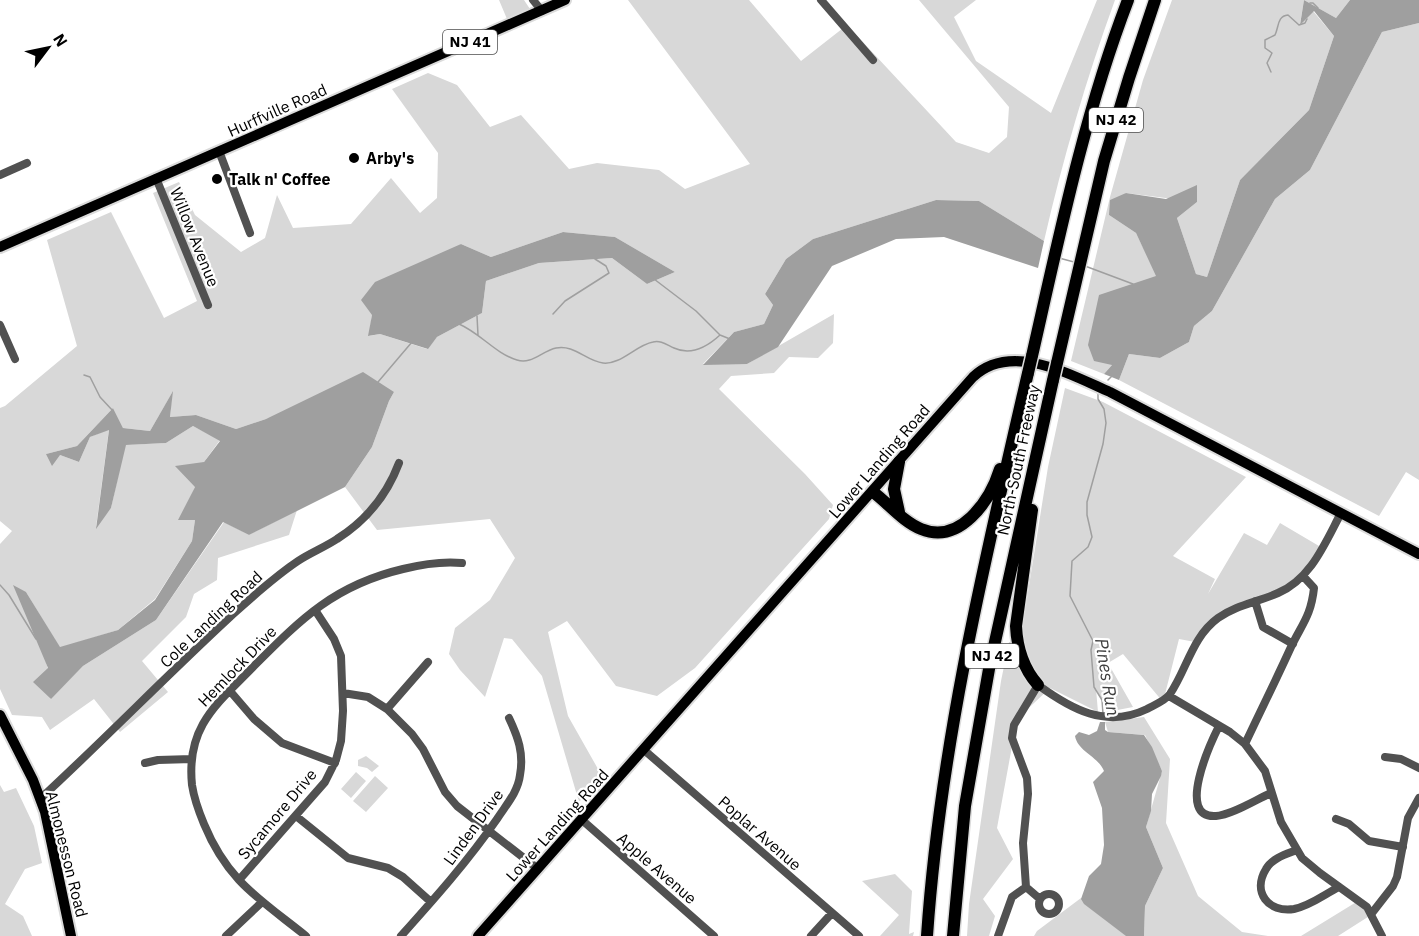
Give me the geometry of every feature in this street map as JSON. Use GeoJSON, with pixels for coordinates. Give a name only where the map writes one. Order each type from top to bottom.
{"type":"FeatureCollection","features":[{"type":"Feature","properties":{"kind":"highway"},"geometry":{"type":"LineString","coordinates":[[1118,26],[1121,0]]}},
{"type":"Feature","properties":{"kind":"highway","name":"North-South Freeway"},"geometry":{"type":"LineString","coordinates":[[927,936],[942,798],[967,651],[1059,235],[1088,126],[1128,0]]}},
{"type":"Feature","properties":{"kind":"highway","name":"North-South Freeway"},"geometry":{"type":"LineString","coordinates":[[953,936],[965,806],[989,669],[1084,241],[1104,161],[1155,0]]}},
{"type":"Feature","properties":{"kind":"highway"},"geometry":{"type":"LineString","coordinates":[[1038,685],[1024,664],[1018,645],[1016,626],[1037,483],[1040,439]]}},
{"type":"Feature","properties":{"kind":"highway"},"geometry":{"type":"LineString","coordinates":[[873,492],[914,525],[928,531],[948,531],[964,523],[976,513],[988,497],[1001,462],[1012,444]]}},
{"type":"Feature","properties":{"kind":"highway"},"geometry":{"type":"LineString","coordinates":[[899,462],[894,489],[900,513]]}},
{"type":"Feature","properties":{"kind":"main road","name":"Hurffville Road"},"geometry":{"type":"LineString","coordinates":[[0,248],[565,0]]}},
{"type":"Feature","properties":{"kind":"main road","name":"Lower Landing Road"},"geometry":{"type":"LineString","coordinates":[[478,936],[977,373],[999,362],[1015,361],[1042,366],[1072,375],[1110,392],[1419,554]]}},
{"type":"Feature","properties":{"kind":"main road","name":"Almonesson Road"},"geometry":{"type":"LineString","coordinates":[[0,715],[33,780],[40,799],[71,936]]}},
{"type":"Feature","properties":{"kind":"street"},"geometry":{"type":"LineString","coordinates":[[533,0],[542,11]]}},
{"type":"Feature","properties":{"kind":"street"},"geometry":{"type":"LineString","coordinates":[[821,0],[873,60]]}},
{"type":"Feature","properties":{"kind":"street"},"geometry":{"type":"LineString","coordinates":[[219,151],[250,233]]}},
{"type":"Feature","properties":{"kind":"street"},"geometry":{"type":"LineString","coordinates":[[0,175],[27,163]]}},
{"type":"Feature","properties":{"kind":"street","name":"Willow Avenue"},"geometry":{"type":"LineString","coordinates":[[156,178],[208,305]]}},
{"type":"Feature","properties":{"kind":"street"},"geometry":{"type":"LineString","coordinates":[[0,325],[15,359]]}},
{"type":"Feature","properties":{"kind":"street","name":"Cole Landing Road"},"geometry":{"type":"LineString","coordinates":[[40,799],[231,616],[272,580],[299,560],[338,538],[361,520],[380,502],[393,480],[399,463]]}},
{"type":"Feature","properties":{"kind":"street"},"geometry":{"type":"LineString","coordinates":[[1040,899],[1026,887],[1023,843],[1028,778],[1012,738],[1016,722],[1038,685],[1061,702],[1079,711],[1107,718],[1138,713],[1169,696],[1206,628],[1227,612],[1292,586],[1303,576],[1316,558],[1341,513]]}},
{"type":"Feature","properties":{"kind":"street","name":"Hemlock Drive"},"geometry":{"type":"LineString","coordinates":[[306,936],[262,902],[218,855],[198,809],[192,786],[192,759],[197,734],[203,722],[230,691],[292,628],[342,591],[377,575],[444,561],[462,563]]}},
{"type":"Feature","properties":{"kind":"street"},"geometry":{"type":"LineString","coordinates":[[1245,744],[1293,644],[1307,621],[1314,588],[1303,576]]}},
{"type":"Feature","properties":{"kind":"street"},"geometry":{"type":"LineString","coordinates":[[1255,602],[1263,627],[1293,644]]}},
{"type":"Feature","properties":{"kind":"street","name":"Sycamore Drive"},"geometry":{"type":"LineString","coordinates":[[239,880],[325,782],[335,763],[341,741],[343,693],[341,656],[334,639],[315,610]]}},
{"type":"Feature","properties":{"kind":"street"},"geometry":{"type":"LineString","coordinates":[[387,709],[428,662]]}},
{"type":"Feature","properties":{"kind":"street"},"geometry":{"type":"LineString","coordinates":[[230,691],[254,719],[282,742],[335,763]]}},
{"type":"Feature","properties":{"kind":"street"},"geometry":{"type":"LineString","coordinates":[[343,693],[363,695],[387,709],[412,734],[423,749],[445,792],[457,806],[538,869]]}},
{"type":"Feature","properties":{"kind":"street"},"geometry":{"type":"LineString","coordinates":[[1169,696],[1245,744],[1265,771],[1281,822],[1297,850],[1309,865],[1359,900],[1372,913],[1382,936]]}},
{"type":"Feature","properties":{"kind":"street","name":"Linden Drive"},"geometry":{"type":"LineString","coordinates":[[401,936],[474,852],[514,795],[520,776],[522,751],[519,738],[509,718]]}},
{"type":"Feature","properties":{"kind":"street"},"geometry":{"type":"LineString","coordinates":[[1219,726],[1207,750],[1196,790],[1200,810],[1206,815],[1216,816],[1271,793]]}},
{"type":"Feature","properties":{"kind":"street","name":"Poplar Avenue"},"geometry":{"type":"LineString","coordinates":[[644,750],[859,936]]}},
{"type":"Feature","properties":{"kind":"street"},"geometry":{"type":"LineString","coordinates":[[1385,757],[1401,759],[1419,768]]}},
{"type":"Feature","properties":{"kind":"street"},"geometry":{"type":"LineString","coordinates":[[145,763],[158,760],[192,759]]}},
{"type":"Feature","properties":{"kind":"street"},"geometry":{"type":"LineString","coordinates":[[1372,913],[1393,886],[1399,872],[1408,818],[1418,802]]}},
{"type":"Feature","properties":{"kind":"street"},"geometry":{"type":"LineString","coordinates":[[296,816],[348,858],[388,868],[403,877],[431,902]]}},
{"type":"Feature","properties":{"kind":"street"},"geometry":{"type":"LineString","coordinates":[[1336,819],[1349,824],[1369,841],[1403,847]]}},
{"type":"Feature","properties":{"kind":"street","name":"Apple Avenue"},"geometry":{"type":"LineString","coordinates":[[582,820],[714,936]]}},
{"type":"Feature","properties":{"kind":"street"},"geometry":{"type":"LineString","coordinates":[[1297,850],[1280,857],[1265,869],[1260,885],[1262,896],[1268,903],[1276,909],[1296,908],[1339,886]]}},
{"type":"Feature","properties":{"kind":"street"},"geometry":{"type":"LineString","coordinates":[[998,936],[1012,897],[1026,887]]}},
{"type":"Feature","properties":{"kind":"street"},"geometry":{"type":"LineString","coordinates":[[226,936],[262,902]]}},
{"type":"Feature","properties":{"kind":"street"},"geometry":{"type":"LineString","coordinates":[[811,936],[831,914]]}},
{"type":"Feature","properties":{"kind":"shaded area"},"geometry":{"type":"Polygon","coordinates":[[[499,0],[524,0],[530,9],[507,19],[499,0]]]}},
{"type":"Feature","properties":{"kind":"shaded area"},"geometry":{"type":"Polygon","coordinates":[[[628,0],[749,0],[801,61],[847,25],[956,142],[989,153],[1007,137],[1009,107],[919,0],[976,0],[954,17],[976,61],[1051,113],[1097,0],[1115,0],[1076,119],[1044,241],[979,201],[936,200],[813,239],[786,259],[765,294],[773,305],[764,324],[734,332],[703,364],[747,364],[834,314],[833,343],[818,358],[789,357],[774,373],[731,376],[719,389],[833,505],[829,519],[695,668],[657,696],[616,686],[567,621],[548,632],[568,716],[602,776],[579,802],[542,676],[512,639],[504,638],[485,697],[460,670],[449,654],[455,628],[490,600],[515,558],[490,519],[377,530],[345,487],[372,447],[394,392],[266,419],[236,429],[196,415],[170,417],[172,393],[150,431],[123,428],[113,408],[77,446],[46,454],[60,455],[79,462],[90,437],[109,429],[96,527],[111,508],[125,445],[166,443],[193,426],[220,440],[204,462],[179,520],[195,520],[192,541],[155,599],[118,630],[60,648],[26,592],[48,669],[50,699],[83,666],[156,620],[224,522],[249,535],[297,510],[289,535],[218,558],[217,580],[194,594],[186,617],[142,661],[168,692],[120,732],[94,699],[50,730],[42,717],[12,715],[0,689],[0,544],[12,531],[0,521],[0,408],[77,346],[47,240],[111,212],[164,318],[197,301],[153,193],[179,182],[195,215],[241,252],[265,238],[277,195],[293,228],[351,224],[391,178],[420,213],[437,198],[438,153],[392,89],[428,73],[457,85],[490,127],[521,115],[569,169],[597,163],[659,170],[685,189],[750,164],[628,0]],[[563,232],[491,257],[461,244],[372,315],[369,336],[380,334],[427,349],[437,337],[482,313],[486,281],[539,263],[612,258],[647,284],[675,272],[615,237],[563,232]]]}},
{"type":"Feature","properties":{"kind":"shaded area"},"geometry":{"type":"Polygon","coordinates":[[[1172,0],[1304,0],[1300,24],[1313,11],[1334,36],[1309,110],[1240,180],[1207,277],[1196,274],[1177,218],[1197,202],[1126,193],[1109,215],[1136,233],[1157,276],[1112,365],[1104,374],[1071,361],[1110,197],[1143,80],[1172,0]]]}},
{"type":"Feature","properties":{"kind":"shaded area"},"geometry":{"type":"Polygon","coordinates":[[[1304,0],[1350,0],[1336,18],[1304,0]]]}},
{"type":"Feature","properties":{"kind":"shaded area"},"geometry":{"type":"Polygon","coordinates":[[[1304,0],[1336,18],[1350,0],[1419,0],[1419,23],[1382,32],[1310,170],[1275,199],[1212,311],[1194,326],[1189,342],[1160,358],[1129,354],[1119,380],[1104,374],[1112,365],[1094,361],[1088,345],[1099,295],[1156,276],[1136,233],[1109,215],[1110,200],[1126,193],[1166,199],[1197,185],[1197,202],[1177,218],[1196,274],[1207,277],[1240,180],[1309,110],[1334,36],[1314,11],[1300,25],[1304,0]]]}},
{"type":"Feature","properties":{"kind":"shaded area"},"geometry":{"type":"Polygon","coordinates":[[[1419,23],[1419,480],[1406,472],[1379,516],[1119,380],[1129,354],[1160,358],[1189,342],[1194,326],[1212,311],[1275,199],[1310,170],[1382,32],[1419,23]]]}},
{"type":"Feature","properties":{"kind":"shaded area"},"geometry":{"type":"Polygon","coordinates":[[[936,200],[979,201],[1044,241],[1038,268],[944,237],[896,239],[832,266],[778,347],[747,364],[703,365],[734,332],[764,324],[773,305],[765,294],[786,259],[813,239],[936,200]]]}},
{"type":"Feature","properties":{"kind":"shaded area"},"geometry":{"type":"Polygon","coordinates":[[[563,232],[615,237],[675,272],[647,284],[612,258],[539,263],[486,281],[482,313],[437,337],[428,349],[380,334],[368,336],[372,315],[361,300],[375,282],[461,244],[491,257],[563,232]]]}},
{"type":"Feature","properties":{"kind":"shaded area"},"geometry":{"type":"Polygon","coordinates":[[[363,372],[394,392],[372,447],[345,487],[249,535],[223,522],[156,620],[83,666],[51,699],[33,682],[48,668],[13,585],[26,592],[60,647],[118,630],[155,600],[192,541],[195,520],[178,520],[195,487],[175,466],[204,462],[220,441],[193,426],[166,443],[126,445],[111,508],[96,529],[109,430],[90,437],[79,462],[60,455],[52,466],[46,454],[77,446],[113,408],[123,428],[150,431],[173,391],[170,417],[196,415],[236,429],[266,419],[363,372]]]}},
{"type":"Feature","properties":{"kind":"shaded area"},"geometry":{"type":"Polygon","coordinates":[[[1065,388],[1103,402],[1246,477],[1173,556],[1215,579],[1208,594],[1244,533],[1267,545],[1280,523],[1319,546],[1321,551],[1292,586],[1227,612],[1195,642],[1179,639],[1163,702],[1123,654],[1108,663],[1133,707],[1107,712],[1096,689],[1098,712],[1050,688],[1017,719],[997,828],[1013,859],[983,899],[995,916],[989,936],[967,936],[969,904],[1001,681],[1009,642],[1020,642],[1048,467],[1065,388]]]}},
{"type":"Feature","properties":{"kind":"shaded area"},"geometry":{"type":"Polygon","coordinates":[[[1144,717],[1170,759],[1166,823],[1198,896],[1242,932],[1268,936],[1144,936],[1145,906],[1163,868],[1146,827],[1162,771],[1145,735],[1108,732],[1105,722],[1144,717]]]}},
{"type":"Feature","properties":{"kind":"shaded area"},"geometry":{"type":"Polygon","coordinates":[[[1100,722],[1105,722],[1105,730],[1108,732],[1144,735],[1162,771],[1152,794],[1151,811],[1146,827],[1163,868],[1145,906],[1144,936],[1126,936],[1084,904],[1081,899],[1089,876],[1101,864],[1104,845],[1102,808],[1093,782],[1104,771],[1097,761],[1080,746],[1075,736],[1079,732],[1089,735],[1097,731],[1100,722]]]}},
{"type":"Feature","properties":{"kind":"shaded area"},"geometry":{"type":"Polygon","coordinates":[[[366,756],[379,766],[372,772],[358,766],[358,760],[366,756]]]}},
{"type":"Feature","properties":{"kind":"shaded area"},"geometry":{"type":"Polygon","coordinates":[[[356,772],[366,781],[351,798],[341,789],[356,772]]]}},
{"type":"Feature","properties":{"kind":"shaded area"},"geometry":{"type":"Polygon","coordinates":[[[375,776],[388,788],[366,812],[353,801],[375,776]]]}},
{"type":"Feature","properties":{"kind":"shaded area"},"geometry":{"type":"Polygon","coordinates":[[[0,785],[4,792],[16,788],[34,826],[42,863],[25,869],[5,904],[23,916],[32,936],[0,936],[0,785]]]}},
{"type":"Feature","properties":{"kind":"shaded area"},"geometry":{"type":"Polygon","coordinates":[[[895,874],[912,891],[909,934],[914,932],[913,936],[880,936],[899,915],[862,881],[895,874]]]}},
{"type":"Feature","properties":{"kind":"shaded area"},"geometry":{"type":"Polygon","coordinates":[[[1081,898],[1134,936],[1034,936],[1037,931],[1081,898]]]}},
{"type":"Feature","properties":{"kind":"shaded area"},"geometry":{"type":"Polygon","coordinates":[[[1358,901],[1371,915],[1338,936],[1301,936],[1358,901]]]}},
{"type":"Feature","properties":{"kind":"waterway"},"geometry":{"type":"LineString","coordinates":[[1310,3],[1318,8]]}},
{"type":"Feature","properties":{"kind":"waterway"},"geometry":{"type":"LineString","coordinates":[[1271,72],[1267,63],[1272,53],[1265,48],[1265,40],[1275,35],[1282,17],[1288,15],[1299,25],[1305,23],[1307,19]]}},
{"type":"Feature","properties":{"kind":"waterway"},"geometry":{"type":"LineString","coordinates":[[1059,258],[1074,262]]}},
{"type":"Feature","properties":{"kind":"waterway"},"geometry":{"type":"LineString","coordinates":[[553,314],[565,301],[609,273],[606,266],[595,259]]}},
{"type":"Feature","properties":{"kind":"waterway"},"geometry":{"type":"LineString","coordinates":[[1085,266],[1133,284]]}},
{"type":"Feature","properties":{"kind":"waterway"},"geometry":{"type":"LineString","coordinates":[[654,279],[696,311],[720,335],[730,339]]}},
{"type":"Feature","properties":{"kind":"waterway"},"geometry":{"type":"LineString","coordinates":[[477,316],[478,335]]}},
{"type":"Feature","properties":{"kind":"waterway"},"geometry":{"type":"LineString","coordinates":[[459,324],[502,353],[522,361],[562,347],[574,350],[597,362],[610,363],[653,342],[661,342],[680,350],[693,351],[720,335]]}},
{"type":"Feature","properties":{"kind":"waterway"},"geometry":{"type":"LineString","coordinates":[[378,382],[412,342]]}},
{"type":"Feature","properties":{"kind":"waterway"},"geometry":{"type":"LineString","coordinates":[[84,375],[90,377],[100,397],[113,411]]}},
{"type":"Feature","properties":{"kind":"waterway","name":"Pines Run"},"geometry":{"type":"LineString","coordinates":[[1108,380],[1112,376]]}},
{"type":"Feature","properties":{"kind":"waterway","name":"Pines Run"},"geometry":{"type":"LineString","coordinates":[[1098,394],[1106,423],[1103,444],[1087,502],[1087,515],[1092,537],[1088,547],[1072,561],[1070,596],[1093,641],[1091,650],[1094,687],[1102,700],[1103,714]]}},
{"type":"Feature","properties":{"kind":"waterway"},"geometry":{"type":"LineString","coordinates":[[0,585],[9,595],[36,639]]}},
{"type":"Feature","properties":{"kind":"place","name":"Arby's"},"geometry":{"type":"Point","coordinates":[354,158]}},
{"type":"Feature","properties":{"kind":"place","name":"Talk n' Coffee"},"geometry":{"type":"Point","coordinates":[217,179]}}]}
